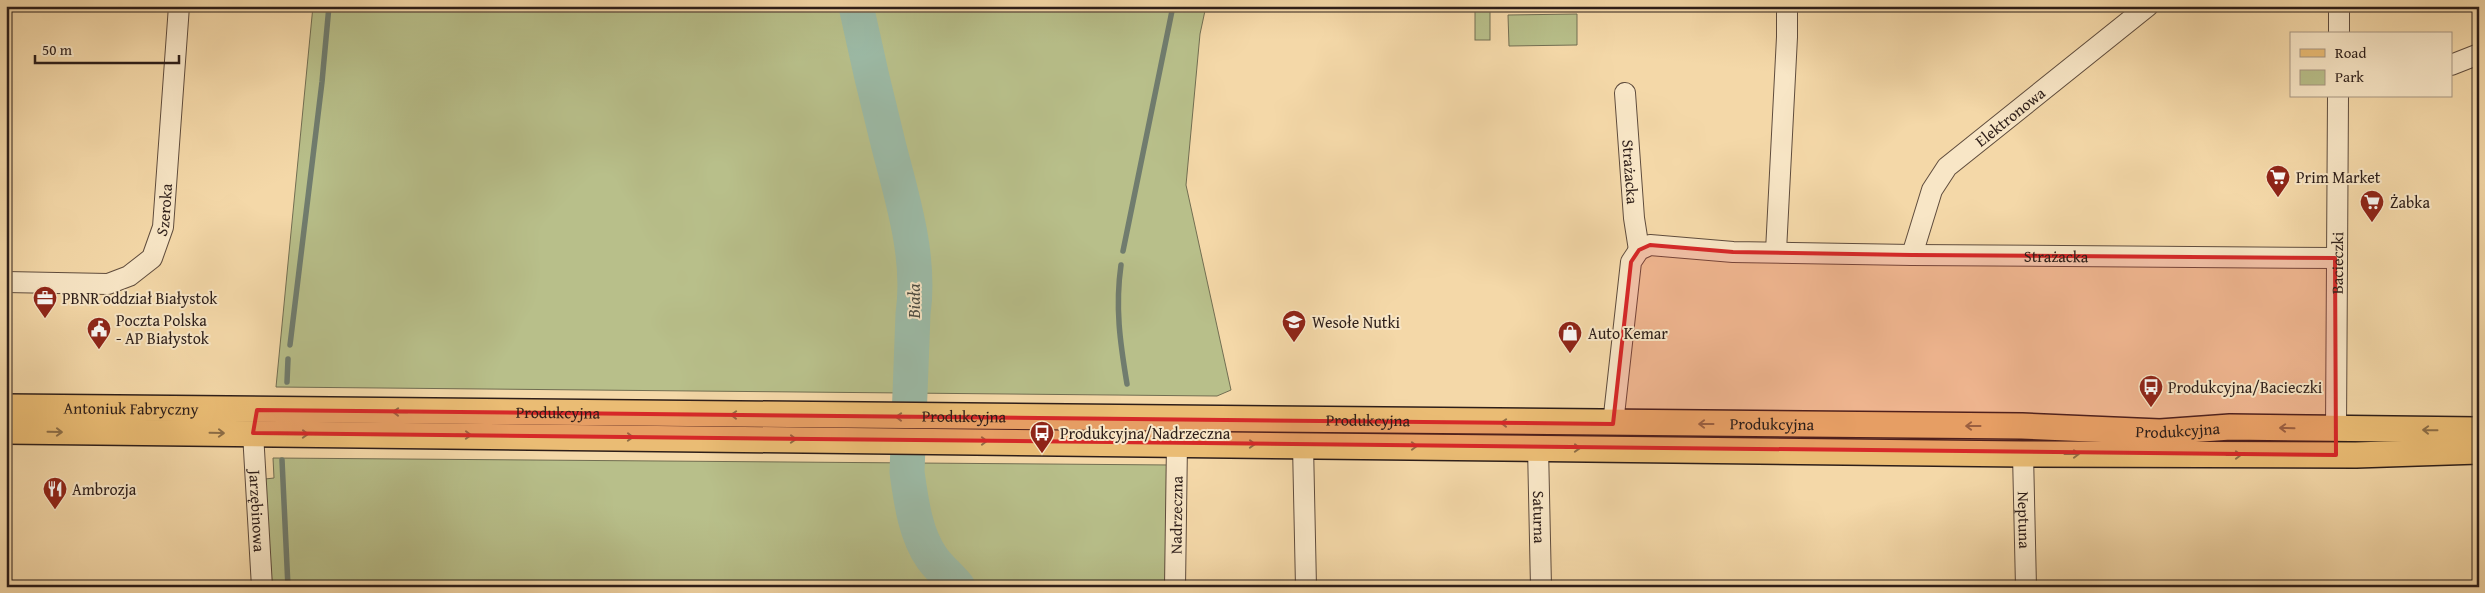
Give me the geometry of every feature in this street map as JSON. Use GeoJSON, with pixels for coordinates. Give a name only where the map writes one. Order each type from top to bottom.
{"type":"FeatureCollection","features":[{"type":"Feature","properties":{"kind":"main road","name":"Antoniuk Fabryczny"},"geometry":{"type":"LineString","coordinates":[[6,407],[255,422]]}},
{"type":"Feature","properties":{"kind":"main road","name":"Produkcyjna"},"geometry":{"type":"LineString","coordinates":[[255,422],[932,429],[1613,424],[2022,426],[2160,432],[2230,427],[2479,430]]}},
{"type":"Feature","properties":{"kind":"main road","name":"Antoniuk Fabryczny"},"geometry":{"type":"LineString","coordinates":[[6,431],[255,422]]}},
{"type":"Feature","properties":{"kind":"main road"},"geometry":{"type":"LineString","coordinates":[[2022,426],[2023,454]]}},
{"type":"Feature","properties":{"kind":"main road"},"geometry":{"type":"LineString","coordinates":[[2336,428],[2336,455]]}},
{"type":"Feature","properties":{"kind":"main road","name":"Produkcyjna"},"geometry":{"type":"LineString","coordinates":[[932,429],[1177,443],[1303,445],[2023,454],[2336,455],[2479,451]]}},
{"type":"Feature","properties":{"kind":"street","name":"Szeroka"},"geometry":{"type":"LineString","coordinates":[[6,282],[108,284],[129,276],[152,258],[163,227],[179,6]]}},
{"type":"Feature","properties":{"kind":"street"},"geometry":{"type":"LineString","coordinates":[[1776,251],[1787,6]]}},
{"type":"Feature","properties":{"kind":"street","name":"Elektronowa"},"geometry":{"type":"LineString","coordinates":[[1912,255],[1932,190],[1947,167],[2148,6]]}},
{"type":"Feature","properties":{"kind":"street"},"geometry":{"type":"LineString","coordinates":[[2339,6],[2339,32]]}},
{"type":"Feature","properties":{"kind":"street"},"geometry":{"type":"LineString","coordinates":[[2452,65],[2479,54]]}},
{"type":"Feature","properties":{"kind":"street","name":"Strażacka"},"geometry":{"type":"LineString","coordinates":[[1625,93],[1634,218],[1639,250],[1650,245],[1663,244],[1733,252],[2335,258]]}},
{"type":"Feature","properties":{"kind":"street","name":"Bacieczki"},"geometry":{"type":"LineString","coordinates":[[2336,428],[2335,258],[2338,98]]}},
{"type":"Feature","properties":{"kind":"street"},"geometry":{"type":"LineString","coordinates":[[1613,424],[1630,262],[1639,250]]}},
{"type":"Feature","properties":{"kind":"street","name":"Jarzębinowa"},"geometry":{"type":"LineString","coordinates":[[255,422],[262,587]]}},
{"type":"Feature","properties":{"kind":"street","name":"Nadrzeczna"},"geometry":{"type":"LineString","coordinates":[[1175,587],[1177,443]]}},
{"type":"Feature","properties":{"kind":"street"},"geometry":{"type":"LineString","coordinates":[[1303,445],[1306,587]]}},
{"type":"Feature","properties":{"kind":"street","name":"Saturna"},"geometry":{"type":"LineString","coordinates":[[1538,447],[1541,587]]}},
{"type":"Feature","properties":{"kind":"street","name":"Neptuna"},"geometry":{"type":"LineString","coordinates":[[2023,454],[2026,587]]}},
{"type":"Feature","properties":{"kind":"highlighted area"},"geometry":{"type":"Polygon","coordinates":[[[1650,245],[1733,252],[2335,258],[2336,455],[253,433],[257,410],[1613,424],[1631,262],[1639,250],[1650,245]]]}},
{"type":"Feature","properties":{"kind":"green space"},"geometry":{"type":"Polygon","coordinates":[[[313,6],[1206,6],[1200,34],[1186,185],[1231,390],[1217,396],[276,387],[313,6]]]}},
{"type":"Feature","properties":{"kind":"green space"},"geometry":{"type":"Polygon","coordinates":[[[1475,6],[1490,6],[1490,40],[1475,40],[1475,6]]]}},
{"type":"Feature","properties":{"kind":"green space"},"geometry":{"type":"Polygon","coordinates":[[[1577,14],[1577,45],[1509,46],[1508,15],[1577,14]]]}},
{"type":"Feature","properties":{"kind":"green space"},"geometry":{"type":"Polygon","coordinates":[[[273,458],[1172,465],[1169,587],[272,587],[265,479],[274,478],[273,458]]]}},
{"type":"Feature","properties":{"kind":"waterway"},"geometry":{"type":"LineString","coordinates":[[290,345],[322,82],[329,6]]}},
{"type":"Feature","properties":{"kind":"waterway","name":"Biała"},"geometry":{"type":"LineString","coordinates":[[856,6],[905,209],[913,251],[915,293],[907,472],[912,505],[926,549],[958,587]]}},
{"type":"Feature","properties":{"kind":"waterway"},"geometry":{"type":"LineString","coordinates":[[1123,251],[1173,6]]}},
{"type":"Feature","properties":{"kind":"waterway"},"geometry":{"type":"LineString","coordinates":[[1121,265],[1118,295],[1119,324],[1127,384]]}},
{"type":"Feature","properties":{"kind":"waterway"},"geometry":{"type":"LineString","coordinates":[[287,382],[288,359]]}},
{"type":"Feature","properties":{"kind":"waterway"},"geometry":{"type":"LineString","coordinates":[[282,460],[288,587]]}},
{"type":"Feature","properties":{"kind":"place","name":"Prim Market"},"geometry":{"type":"Point","coordinates":[2278,198]}},
{"type":"Feature","properties":{"kind":"place","name":"Żabka"},"geometry":{"type":"Point","coordinates":[2372,223]}},
{"type":"Feature","properties":{"kind":"place","name":"PBNR oddział Białystok"},"geometry":{"type":"Point","coordinates":[45,319]}},
{"type":"Feature","properties":{"kind":"place","name":"Wesołe Nutki"},"geometry":{"type":"Point","coordinates":[1294,343]}},
{"type":"Feature","properties":{"kind":"place","name":"Poczta Polska - AP Białystok"},"geometry":{"type":"Point","coordinates":[99,350]}},
{"type":"Feature","properties":{"kind":"place","name":"Auto Kemar"},"geometry":{"type":"Point","coordinates":[1570,354]}},
{"type":"Feature","properties":{"kind":"place","name":"Produkcyjna/Bacieczki"},"geometry":{"type":"Point","coordinates":[2151,408]}},
{"type":"Feature","properties":{"kind":"place","name":"Produkcyjna/Nadrzeczna"},"geometry":{"type":"Point","coordinates":[1042,454]}},
{"type":"Feature","properties":{"kind":"place","name":"Ambrozja"},"geometry":{"type":"Point","coordinates":[55,510]}}]}
